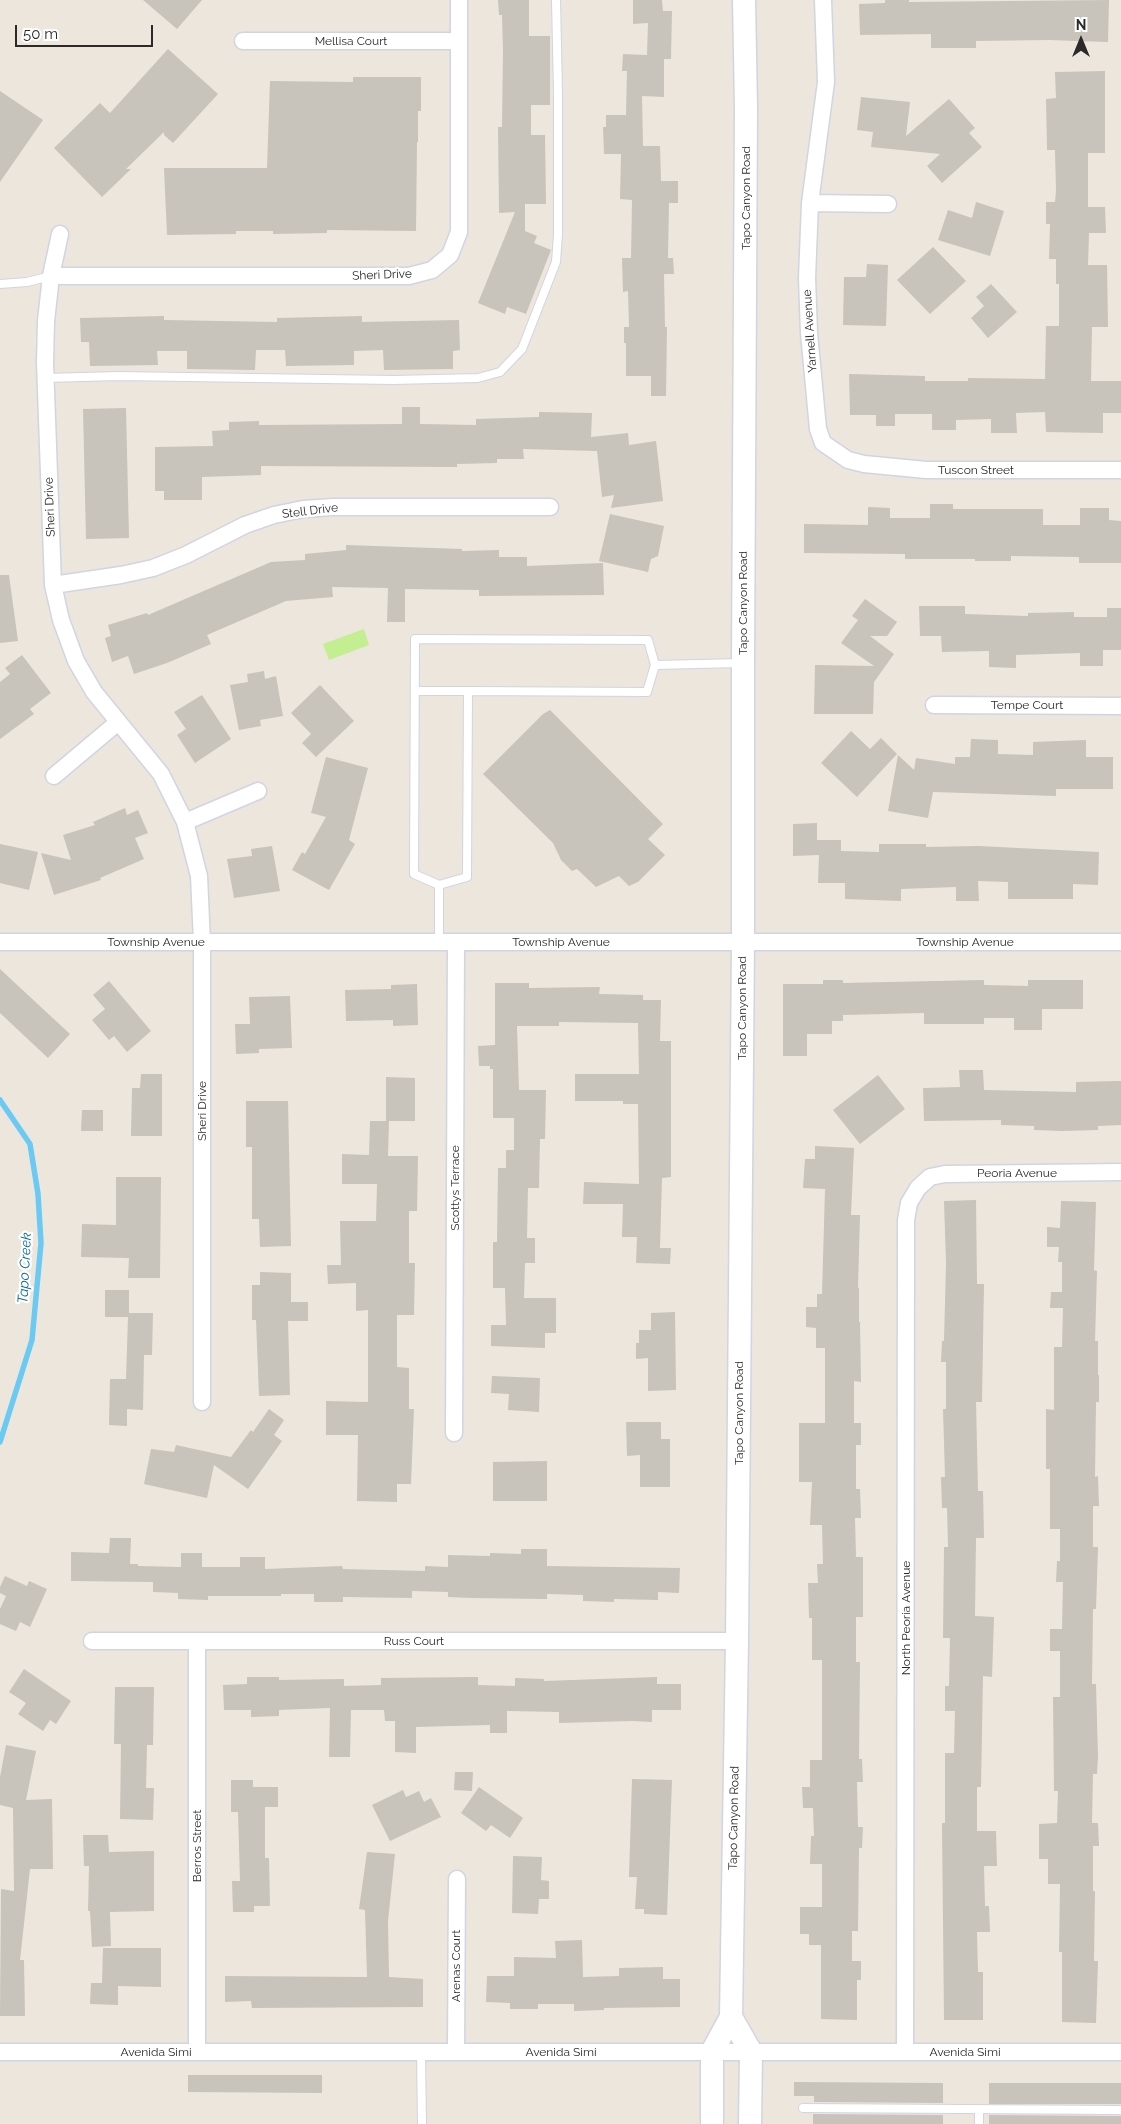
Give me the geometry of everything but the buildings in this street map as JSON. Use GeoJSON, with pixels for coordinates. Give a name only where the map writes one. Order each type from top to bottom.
{"type":"FeatureCollection","features":[{"type":"Feature","properties":{"kind":"main road","name":"Tapo Canyon Road"},"geometry":{"type":"LineString","coordinates":[[712,2124],[712,2052],[731,2017],[737,1640],[743,942],[742,663],[746,108],[744,0]]}},
{"type":"Feature","properties":{"kind":"main road"},"geometry":{"type":"LineString","coordinates":[[731,2017],[751,2052],[750,2124]]}},
{"type":"Feature","properties":{"kind":"street","name":"Sheri Drive"},"geometry":{"type":"LineString","coordinates":[[51,276],[408,276],[432,270],[450,255],[459,232],[459,0]]}},
{"type":"Feature","properties":{"kind":"street","name":"Yarnell Avenue"},"geometry":{"type":"LineString","coordinates":[[824,0],[826,82],[810,203],[807,278],[808,324],[818,429],[823,443],[834,452]]}},
{"type":"Feature","properties":{"kind":"street","name":"Mellisa Court"},"geometry":{"type":"LineString","coordinates":[[243,41],[459,42]]}},
{"type":"Feature","properties":{"kind":"street"},"geometry":{"type":"LineString","coordinates":[[810,203],[888,204]]}},
{"type":"Feature","properties":{"kind":"street","name":"Sheri Drive"},"geometry":{"type":"LineString","coordinates":[[60,234],[51,276],[46,321],[46,378],[53,585],[61,620],[76,661],[94,692],[161,774],[185,822],[200,876],[202,942],[202,1402]]}},
{"type":"Feature","properties":{"kind":"street","name":"Tuscon Street"},"geometry":{"type":"LineString","coordinates":[[834,452],[848,460],[864,464],[926,470],[1121,470]]}},
{"type":"Feature","properties":{"kind":"street","name":"Stell Drive"},"geometry":{"type":"LineString","coordinates":[[53,585],[121,575],[153,568],[186,555],[245,525],[274,515],[303,509],[333,507],[550,507]]}},
{"type":"Feature","properties":{"kind":"street","name":"Tempe Court"},"geometry":{"type":"LineString","coordinates":[[934,705],[1121,706]]}},
{"type":"Feature","properties":{"kind":"street"},"geometry":{"type":"LineString","coordinates":[[54,776],[118,723]]}},
{"type":"Feature","properties":{"kind":"street"},"geometry":{"type":"LineString","coordinates":[[185,822],[258,791]]}},
{"type":"Feature","properties":{"kind":"street","name":"Township Avenue"},"geometry":{"type":"LineString","coordinates":[[0,942],[1121,942]]}},
{"type":"Feature","properties":{"kind":"street","name":"Scottys Terrace"},"geometry":{"type":"LineString","coordinates":[[454,1433],[456,942]]}},
{"type":"Feature","properties":{"kind":"street","name":"Peoria Avenue"},"geometry":{"type":"LineString","coordinates":[[918,1188],[930,1178],[945,1174],[1121,1172]]}},
{"type":"Feature","properties":{"kind":"street","name":"North Peoria Avenue"},"geometry":{"type":"LineString","coordinates":[[905,2052],[906,1220],[909,1203],[918,1188]]}},
{"type":"Feature","properties":{"kind":"street","name":"Russ Court"},"geometry":{"type":"LineString","coordinates":[[92,1641],[737,1640]]}},
{"type":"Feature","properties":{"kind":"street","name":"Berros Street"},"geometry":{"type":"LineString","coordinates":[[197,2052],[198,1641]]}},
{"type":"Feature","properties":{"kind":"street","name":"Arenas Court"},"geometry":{"type":"LineString","coordinates":[[456,1879],[456,2052]]}},
{"type":"Feature","properties":{"kind":"street","name":"Avenida Simi"},"geometry":{"type":"LineString","coordinates":[[0,2052],[1121,2052]]}},
{"type":"Feature","properties":{"kind":"lane"},"geometry":{"type":"LineString","coordinates":[[46,378],[118,376],[393,380],[478,378],[500,372],[522,349],[556,262],[558,234],[556,0]]}},
{"type":"Feature","properties":{"kind":"lane"},"geometry":{"type":"LineString","coordinates":[[0,284],[27,282],[51,276]]}},
{"type":"Feature","properties":{"kind":"lane"},"geometry":{"type":"LineString","coordinates":[[415,691],[468,691],[647,692],[655,665],[648,640],[415,639],[413,744],[414,874],[439,885],[467,877],[468,691]]}},
{"type":"Feature","properties":{"kind":"lane"},"geometry":{"type":"LineString","coordinates":[[655,665],[742,663]]}},
{"type":"Feature","properties":{"kind":"lane"},"geometry":{"type":"LineString","coordinates":[[439,885],[439,942]]}},
{"type":"Feature","properties":{"kind":"lane"},"geometry":{"type":"LineString","coordinates":[[421,2052],[422,2124]]}},
{"type":"Feature","properties":{"kind":"lane"},"geometry":{"type":"LineString","coordinates":[[803,2108],[1121,2110]]}},
{"type":"Feature","properties":{"kind":"lane"},"geometry":{"type":"LineString","coordinates":[[979,2110],[979,2124]]}},
{"type":"Feature","properties":{"kind":"green space"},"geometry":{"type":"Polygon","coordinates":[[[364,629],[369,645],[329,660],[323,644],[364,629]]]}},
{"type":"Feature","properties":{"kind":"waterway","name":"Tapo Creek"},"geometry":{"type":"LineString","coordinates":[[0,1100],[30,1144],[38,1194],[41,1243],[32,1340],[0,1442]]}}]}
